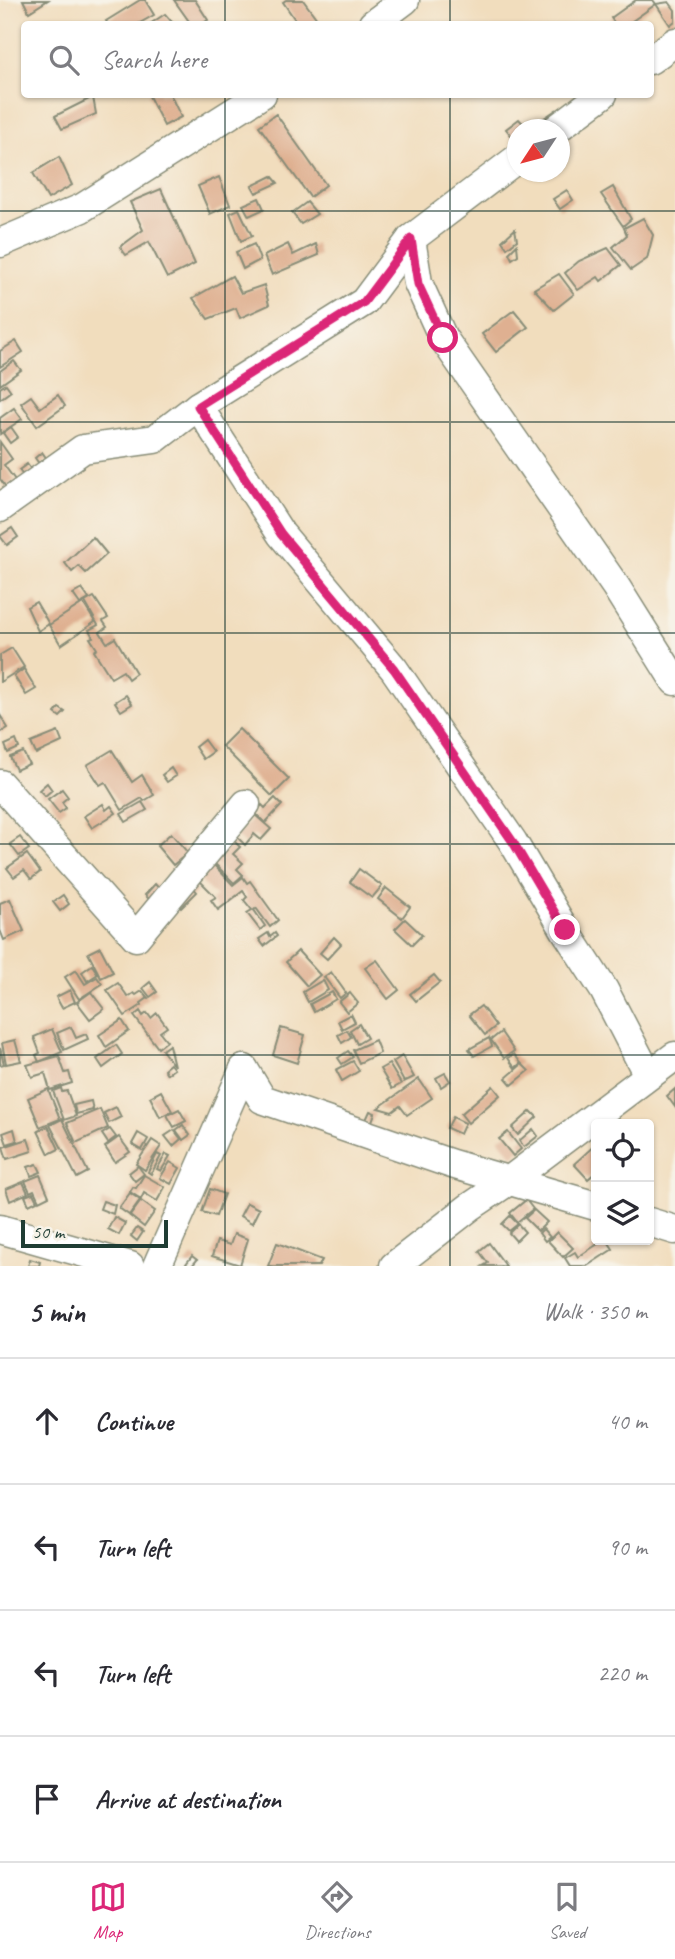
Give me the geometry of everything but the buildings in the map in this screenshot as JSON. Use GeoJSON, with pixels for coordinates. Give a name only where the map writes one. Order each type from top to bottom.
{"type":"FeatureCollection","features":[{"type":"Feature","properties":{"kind":"street"},"geometry":{"type":"LineString","coordinates":[[377,21],[405,0]]}},
{"type":"Feature","properties":{"kind":"street"},"geometry":{"type":"LineString","coordinates":[[654,57],[675,42]]}},
{"type":"Feature","properties":{"kind":"street"},"geometry":{"type":"LineString","coordinates":[[0,243],[82,208],[256,98]]}},
{"type":"Feature","properties":{"kind":"street"},"geometry":{"type":"LineString","coordinates":[[570,119],[598,98]]}},
{"type":"Feature","properties":{"kind":"street"},"geometry":{"type":"LineString","coordinates":[[0,508],[83,449],[155,439],[198,406],[364,302],[411,239],[507,166]]}},
{"type":"Feature","properties":{"kind":"street"},"geometry":{"type":"LineString","coordinates":[[411,239],[418,284],[443,338],[616,587],[675,681]]}},
{"type":"Feature","properties":{"kind":"street"},"geometry":{"type":"LineString","coordinates":[[198,406],[281,534],[394,669],[513,842],[604,990],[648,1074]]}},
{"type":"Feature","properties":{"kind":"street"},"geometry":{"type":"LineString","coordinates":[[0,784],[136,937],[246,804]]}},
{"type":"Feature","properties":{"kind":"street"},"geometry":{"type":"LineString","coordinates":[[394,1266],[675,1056]]}},
{"type":"Feature","properties":{"kind":"street"},"geometry":{"type":"LineString","coordinates":[[157,1266],[244,1069],[262,1099],[452,1164],[591,1204]]}},
{"type":"Feature","properties":{"kind":"street"},"geometry":{"type":"LineString","coordinates":[[654,1224],[675,1230]]}},
{"type":"Feature","properties":{"kind":"street"},"geometry":{"type":"LineString","coordinates":[[0,1228],[93,1261],[130,1266]]}},
{"type":"Feature","properties":{"kind":"route"},"geometry":{"type":"LineString","coordinates":[[443,338],[418,284],[411,239],[364,302],[198,406],[281,534],[394,669],[513,842],[565,930]]}}]}
